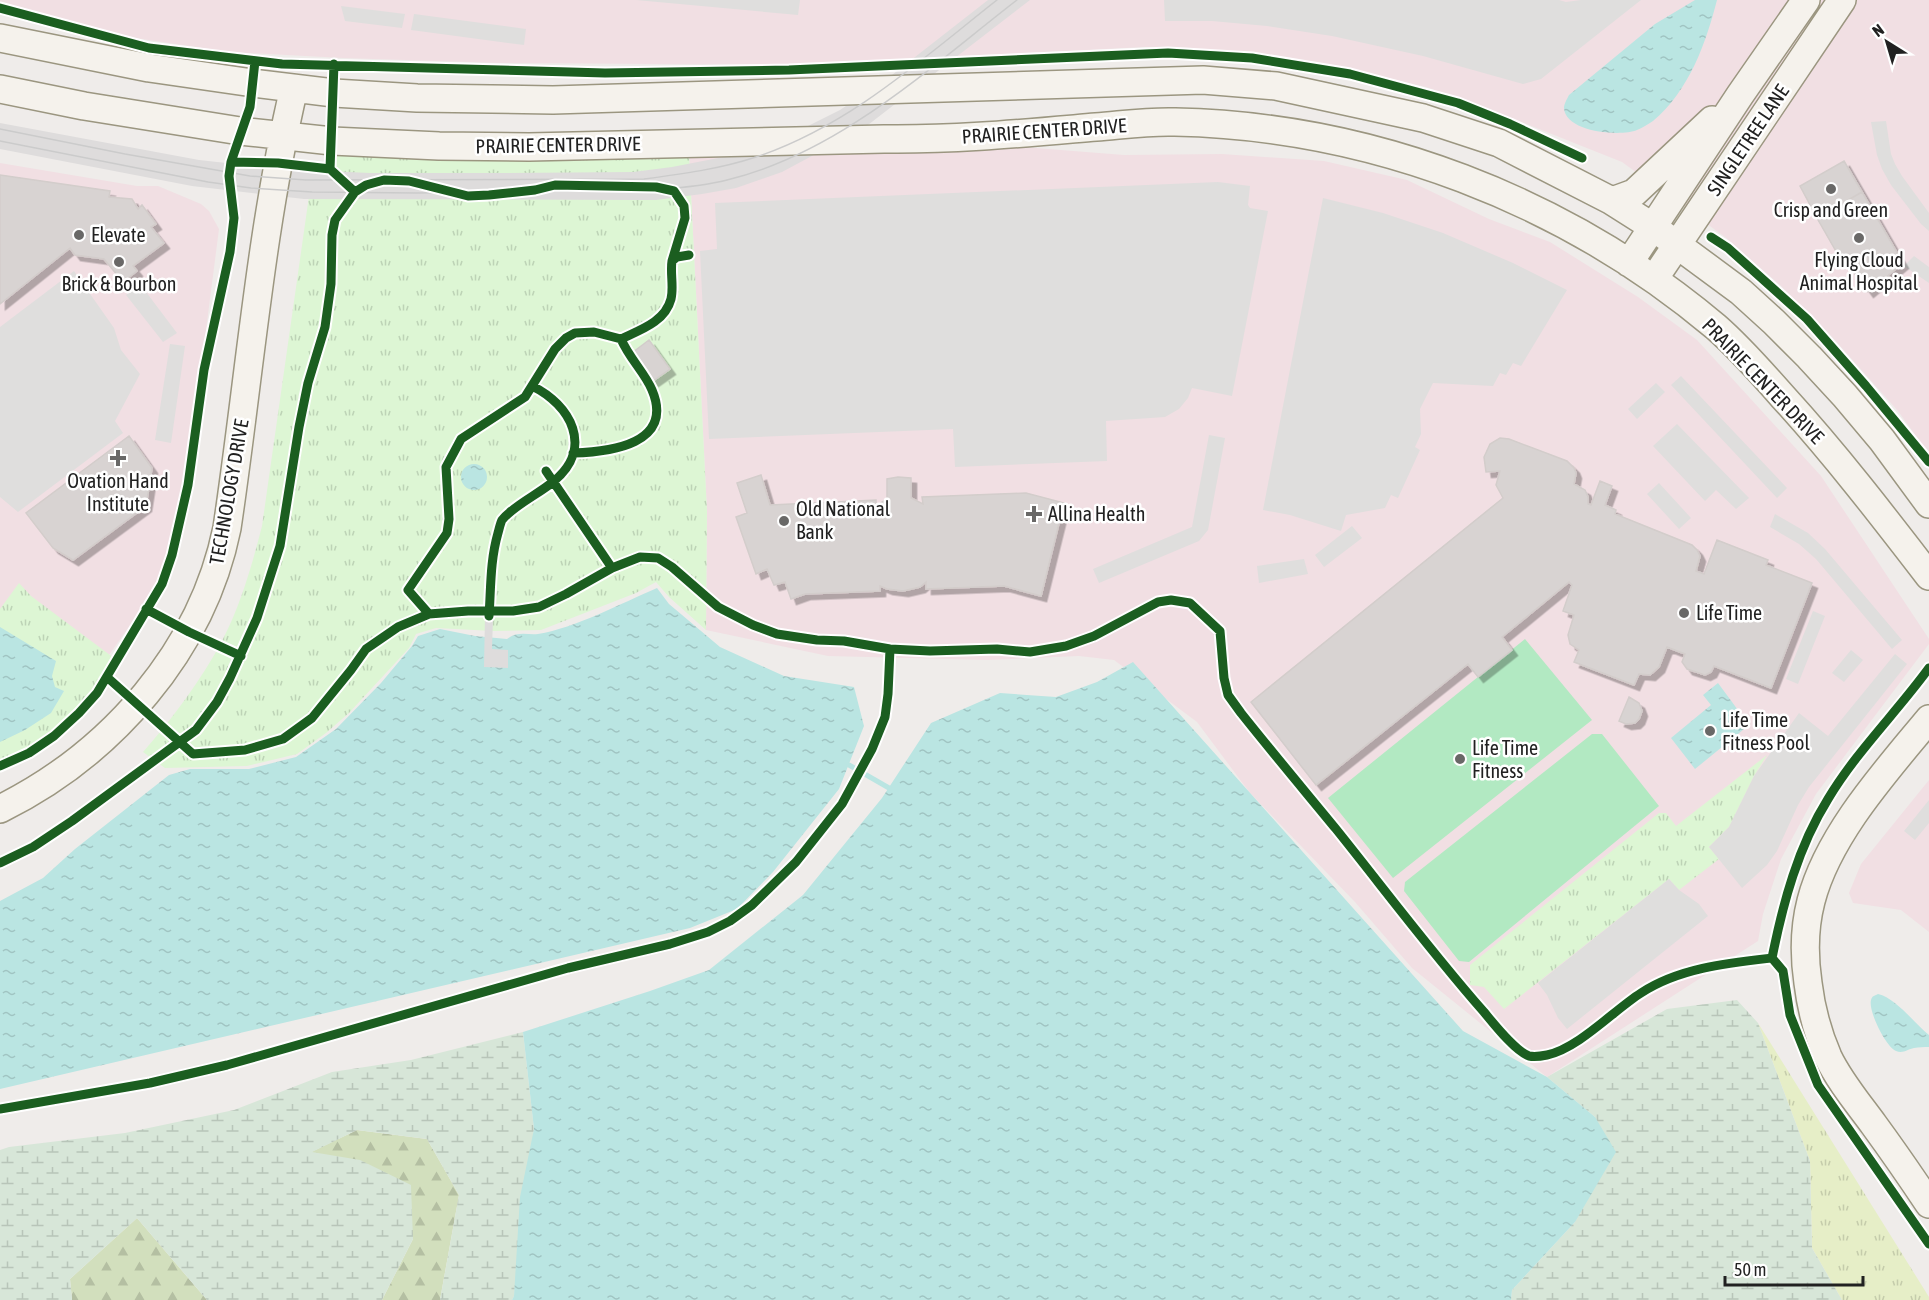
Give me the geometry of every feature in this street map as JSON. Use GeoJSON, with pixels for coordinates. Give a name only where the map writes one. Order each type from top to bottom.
{"type":"FeatureCollection","features":[{"type":"Feature","properties":{"kind":"main road","name":"SINGLETREE LANE"},"geometry":{"type":"LineString","coordinates":[[1629,263],[1806,0]]}},
{"type":"Feature","properties":{"kind":"main road","name":"SINGLETREE LANE"},"geometry":{"type":"LineString","coordinates":[[1654,279],[1842,0]]}},
{"type":"Feature","properties":{"kind":"main road"},"geometry":{"type":"LineString","coordinates":[[0,38],[149,68],[294,88],[417,98],[553,100],[1203,80],[1276,86],[1424,118],[1499,143],[1612,201],[1653,227],[1741,292],[1809,357],[1882,440],[1929,504]]}},
{"type":"Feature","properties":{"kind":"main road","name":"TECHNOLOGY DRIVE"},"geometry":{"type":"LineString","coordinates":[[0,809],[22,798],[83,756],[138,704],[178,651],[205,600],[222,552],[227,528],[265,243],[283,136],[294,88]]}},
{"type":"Feature","properties":{"kind":"main road","name":"PRAIRIE CENTER DRIVE"},"geometry":{"type":"LineString","coordinates":[[0,89],[84,106],[283,136],[332,141],[439,146],[529,147],[932,139],[1173,122],[1243,126],[1350,144],[1404,158],[1506,195],[1581,233],[1654,279],[1718,329],[1762,374],[1849,473],[1929,576]]}},
{"type":"Feature","properties":{"kind":"main road"},"geometry":{"type":"LineString","coordinates":[[1612,201],[1634,193],[1740,95]]}},
{"type":"Feature","properties":{"kind":"main road"},"geometry":{"type":"LineString","coordinates":[[1929,719],[1863,801],[1821,872],[1811,901],[1806,931],[1805,962],[1810,999],[1829,1058],[1844,1084],[1929,1204]]}},
{"type":"Feature","properties":{"kind":"shaded area"},"geometry":{"type":"Polygon","coordinates":[[[0,0],[1929,0],[1929,454],[1898,411],[1833,338],[1780,285],[1725,237],[1622,162],[1486,108],[1426,87],[1316,62],[1252,53],[1145,47],[782,65],[500,63],[230,52],[135,38],[0,3],[0,0]]]}},
{"type":"Feature","properties":{"kind":"shaded area"},"geometry":{"type":"Polygon","coordinates":[[[636,0],[800,0],[798,15],[636,0]]]}},
{"type":"Feature","properties":{"kind":"shaded area"},"geometry":{"type":"Polygon","coordinates":[[[1164,0],[1559,0],[1566,2],[1641,0],[1541,79],[1523,84],[1423,56],[1332,36],[1267,26],[1212,21],[1165,21],[1164,0]]]}},
{"type":"Feature","properties":{"kind":"shaded area"},"geometry":{"type":"Polygon","coordinates":[[[341,6],[405,14],[402,28],[345,21],[341,6]]]}},
{"type":"Feature","properties":{"kind":"shaded area"},"geometry":{"type":"Polygon","coordinates":[[[414,14],[526,29],[524,45],[411,30],[414,14]]]}},
{"type":"Feature","properties":{"kind":"shaded area"},"geometry":{"type":"Polygon","coordinates":[[[1886,121],[1891,154],[1902,176],[1929,213],[1929,231],[1891,185],[1882,169],[1871,122],[1886,121]]]}},
{"type":"Feature","properties":{"kind":"shaded area"},"geometry":{"type":"Polygon","coordinates":[[[1023,147],[1124,155],[1222,154],[1324,161],[1407,180],[1489,219],[1550,242],[1638,297],[1697,340],[1821,476],[1929,639],[1929,644],[1816,794],[1781,859],[1763,914],[1758,941],[1547,1077],[1412,968],[1355,902],[1250,793],[1197,722],[1114,660],[1079,656],[987,660],[828,656],[706,630],[707,511],[689,154],[1023,147]]]}},
{"type":"Feature","properties":{"kind":"shaded area"},"geometry":{"type":"Polygon","coordinates":[[[0,163],[137,186],[158,186],[201,204],[209,211],[219,229],[194,423],[176,527],[155,590],[109,655],[99,691],[0,770],[0,163]]]}},
{"type":"Feature","properties":{"kind":"shaded area"},"geometry":{"type":"Polygon","coordinates":[[[1218,182],[1250,186],[1248,205],[1250,208],[1268,211],[1232,396],[1192,388],[1188,398],[1179,409],[1165,417],[1106,421],[1107,461],[955,467],[953,429],[709,439],[700,251],[717,249],[715,203],[1218,182]]]}},
{"type":"Feature","properties":{"kind":"shaded area"},"geometry":{"type":"Polygon","coordinates":[[[1323,198],[1383,213],[1443,233],[1513,263],[1567,290],[1521,366],[1513,363],[1506,375],[1500,373],[1493,386],[1433,383],[1420,409],[1421,434],[1415,447],[1420,450],[1398,498],[1391,495],[1385,508],[1346,515],[1341,531],[1290,515],[1263,510],[1323,198]]]}},
{"type":"Feature","properties":{"kind":"shaded area"},"geometry":{"type":"Polygon","coordinates":[[[1914,256],[1929,267],[1929,283],[1904,266],[1914,256]]]}},
{"type":"Feature","properties":{"kind":"shaded area"},"geometry":{"type":"Polygon","coordinates":[[[74,271],[114,328],[121,350],[140,374],[115,421],[123,433],[18,512],[0,497],[0,327],[74,271]]]}},
{"type":"Feature","properties":{"kind":"shaded area"},"geometry":{"type":"Polygon","coordinates":[[[140,284],[177,333],[163,342],[126,295],[140,284]]]}},
{"type":"Feature","properties":{"kind":"shaded area"},"geometry":{"type":"Polygon","coordinates":[[[170,344],[185,346],[171,443],[155,440],[170,344]]]}},
{"type":"Feature","properties":{"kind":"shaded area"},"geometry":{"type":"Polygon","coordinates":[[[1681,376],[1787,488],[1777,498],[1671,385],[1681,376]]]}},
{"type":"Feature","properties":{"kind":"shaded area"},"geometry":{"type":"Polygon","coordinates":[[[1656,383],[1665,392],[1637,419],[1628,409],[1656,383]]]}},
{"type":"Feature","properties":{"kind":"shaded area"},"geometry":{"type":"Polygon","coordinates":[[[1677,424],[1749,498],[1736,509],[1716,490],[1705,501],[1653,446],[1677,424]]]}},
{"type":"Feature","properties":{"kind":"shaded area"},"geometry":{"type":"Polygon","coordinates":[[[1209,435],[1225,438],[1208,530],[1199,541],[1099,583],[1093,569],[1192,527],[1209,435]]]}},
{"type":"Feature","properties":{"kind":"shaded area"},"geometry":{"type":"Polygon","coordinates":[[[1659,483],[1691,518],[1679,529],[1647,494],[1659,483]]]}},
{"type":"Feature","properties":{"kind":"shaded area"},"geometry":{"type":"Polygon","coordinates":[[[1775,514],[1808,533],[1825,549],[1902,640],[1892,649],[1816,559],[1799,544],[1770,527],[1775,514]]]}},
{"type":"Feature","properties":{"kind":"shaded area"},"geometry":{"type":"Polygon","coordinates":[[[1352,526],[1362,538],[1324,567],[1315,555],[1352,526]]]}},
{"type":"Feature","properties":{"kind":"shaded area"},"geometry":{"type":"Polygon","coordinates":[[[1304,559],[1308,574],[1259,583],[1257,566],[1304,559]]]}},
{"type":"Feature","properties":{"kind":"shaded area"},"geometry":{"type":"Polygon","coordinates":[[[1813,611],[1825,616],[1798,684],[1786,679],[1813,611]]]}},
{"type":"Feature","properties":{"kind":"shaded area"},"geometry":{"type":"Polygon","coordinates":[[[1851,650],[1863,660],[1844,682],[1832,673],[1851,650]]]}},
{"type":"Feature","properties":{"kind":"shaded area"},"geometry":{"type":"Polygon","coordinates":[[[1895,654],[1907,664],[1809,787],[1777,851],[1767,865],[1742,888],[1709,847],[1729,827],[1754,776],[1799,713],[1828,736],[1895,654]]]}},
{"type":"Feature","properties":{"kind":"shaded area"},"geometry":{"type":"Polygon","coordinates":[[[1929,780],[1929,932],[1901,910],[1853,903],[1849,893],[1861,864],[1929,780]]]}},
{"type":"Feature","properties":{"kind":"shaded area"},"geometry":{"type":"Polygon","coordinates":[[[1929,800],[1929,823],[1915,840],[1904,831],[1929,800]]]}},
{"type":"Feature","properties":{"kind":"shaded area"},"geometry":{"type":"Polygon","coordinates":[[[1669,879],[1679,890],[1699,904],[1708,916],[1567,1029],[1538,983],[1669,879]]]}},
{"type":"Feature","properties":{"kind":"green space"},"geometry":{"type":"Polygon","coordinates":[[[341,154],[689,154],[707,511],[706,630],[669,597],[656,582],[636,593],[541,630],[493,631],[436,628],[416,634],[409,648],[349,713],[297,754],[247,766],[165,768],[143,752],[165,726],[206,669],[223,639],[246,584],[262,526],[311,182],[323,165],[341,154]]]}},
{"type":"Feature","properties":{"kind":"green space"},"geometry":{"type":"Polygon","coordinates":[[[19,583],[31,596],[118,661],[97,693],[54,736],[0,770],[0,609],[19,583]]]}},
{"type":"Feature","properties":{"kind":"green space","name":"Life Time Fitness"},"geometry":{"type":"Polygon","coordinates":[[[1525,639],[1592,720],[1393,878],[1328,798],[1525,639]]]}},
{"type":"Feature","properties":{"kind":"green space","name":"Life Time Fitness"},"geometry":{"type":"Polygon","coordinates":[[[1592,734],[1602,734],[1659,806],[1469,962],[1459,961],[1404,891],[1405,882],[1592,734]]]}},
{"type":"Feature","properties":{"kind":"green space"},"geometry":{"type":"Polygon","coordinates":[[[1767,755],[1729,827],[1709,847],[1719,859],[1679,890],[1669,879],[1504,1009],[1484,987],[1470,985],[1470,965],[1659,813],[1666,813],[1676,826],[1767,755]]]}},
{"type":"Feature","properties":{"kind":"green space"},"geometry":{"type":"Polygon","coordinates":[[[1737,1000],[1758,1023],[1810,1161],[1812,1248],[1842,1300],[1511,1300],[1512,1290],[1575,1222],[1595,1117],[1547,1077],[1667,1009],[1737,1000]]]}},
{"type":"Feature","properties":{"kind":"green space"},"geometry":{"type":"Polygon","coordinates":[[[1758,1023],[1929,1300],[1842,1300],[1812,1248],[1810,1161],[1758,1023]]]}},
{"type":"Feature","properties":{"kind":"green space"},"geometry":{"type":"Polygon","coordinates":[[[523,1032],[534,1129],[512,1300],[440,1300],[459,1195],[427,1139],[357,1130],[312,1152],[360,1160],[411,1185],[413,1239],[382,1300],[207,1300],[137,1218],[70,1279],[72,1300],[0,1300],[0,1150],[125,1133],[234,1110],[332,1072],[411,1060],[523,1032]]]}},
{"type":"Feature","properties":{"kind":"green space"},"geometry":{"type":"Polygon","coordinates":[[[357,1130],[427,1139],[459,1195],[440,1300],[382,1300],[413,1239],[311,1152],[357,1130]]]}},
{"type":"Feature","properties":{"kind":"green space"},"geometry":{"type":"Polygon","coordinates":[[[137,1218],[207,1300],[72,1300],[70,1279],[137,1218]]]}},
{"type":"Feature","properties":{"kind":"water"},"geometry":{"type":"Polygon","coordinates":[[[1695,0],[1717,0],[1694,65],[1686,81],[1666,109],[1653,121],[1629,132],[1594,131],[1573,123],[1564,108],[1569,95],[1655,24],[1695,0]]]}},
{"type":"Feature","properties":{"kind":"water"},"geometry":{"type":"Polygon","coordinates":[[[474,464],[483,468],[487,477],[483,486],[474,490],[465,486],[461,477],[465,468],[474,464]]]}},
{"type":"Feature","properties":{"kind":"water"},"geometry":{"type":"Polygon","coordinates":[[[657,588],[669,604],[720,647],[784,676],[854,687],[864,726],[839,789],[773,872],[737,909],[690,928],[0,1089],[0,901],[43,878],[75,849],[169,775],[190,769],[249,769],[296,757],[336,729],[381,683],[418,636],[440,629],[507,639],[518,634],[538,634],[583,621],[657,588]]]}},
{"type":"Feature","properties":{"kind":"water"},"geometry":{"type":"Polygon","coordinates":[[[0,627],[56,661],[52,676],[55,687],[64,691],[51,713],[25,730],[0,742],[0,627]]]}},
{"type":"Feature","properties":{"kind":"water"},"geometry":{"type":"Polygon","coordinates":[[[1133,662],[1463,1031],[1547,1077],[1595,1117],[1616,1152],[1575,1222],[1512,1290],[1511,1300],[512,1300],[520,1197],[534,1129],[523,1032],[709,970],[803,895],[882,798],[931,723],[1000,693],[1056,697],[1097,682],[1133,662]]]}},
{"type":"Feature","properties":{"kind":"water","name":"Life Time Fitness Pool"},"geometry":{"type":"Polygon","coordinates":[[[1718,683],[1749,725],[1695,769],[1671,738],[1711,705],[1703,695],[1718,683]]]}},
{"type":"Feature","properties":{"kind":"water"},"geometry":{"type":"Polygon","coordinates":[[[1878,994],[1891,1000],[1929,1035],[1929,1047],[1901,1052],[1896,1051],[1887,1043],[1872,1012],[1871,1000],[1878,994]]]}},
{"type":"Feature","properties":{"kind":"pier"},"geometry":{"type":"Polygon","coordinates":[[[988,0],[1030,0],[864,128],[782,172],[736,188],[702,194],[656,200],[304,199],[192,186],[0,149],[0,123],[199,160],[282,169],[370,173],[509,173],[633,172],[672,167],[739,154],[804,128],[840,110],[892,75],[988,0]]]}},
{"type":"Feature","properties":{"kind":"pier"},"geometry":{"type":"Polygon","coordinates":[[[485,616],[493,616],[492,649],[508,650],[508,668],[484,667],[485,616]]]}},
{"type":"Feature","properties":{"kind":"building","name":"Crisp and Green"},"geometry":{"type":"Polygon","coordinates":[[[1844,161],[1862,192],[1817,218],[1800,186],[1844,161]]]}},
{"type":"Feature","properties":{"kind":"building","name":"Elevate"},"geometry":{"type":"Polygon","coordinates":[[[0,175],[110,191],[109,197],[132,199],[138,209],[142,205],[156,224],[151,227],[164,243],[133,266],[137,271],[123,282],[104,259],[75,255],[70,248],[0,304],[0,175]]]}},
{"type":"Feature","properties":{"kind":"building","name":"Flying Cloud Animal Hospital"},"geometry":{"type":"Polygon","coordinates":[[[1862,192],[1903,263],[1868,292],[1844,259],[1841,260],[1817,218],[1862,192]]]}},
{"type":"Feature","properties":{"kind":"building"},"geometry":{"type":"Polygon","coordinates":[[[649,340],[670,369],[653,381],[632,353],[649,340]]]}},
{"type":"Feature","properties":{"kind":"building"},"geometry":{"type":"Polygon","coordinates":[[[129,436],[152,468],[146,506],[73,560],[53,548],[26,513],[129,436]]]}},
{"type":"Feature","properties":{"kind":"building","name":"Life Time"},"geometry":{"type":"Polygon","coordinates":[[[1500,438],[1509,439],[1567,461],[1576,473],[1574,484],[1585,490],[1588,504],[1591,505],[1600,481],[1612,486],[1605,505],[1616,510],[1615,514],[1692,545],[1700,556],[1696,571],[1704,574],[1717,540],[1768,560],[1766,565],[1812,583],[1771,688],[1714,666],[1711,672],[1705,675],[1687,669],[1682,662],[1685,654],[1667,647],[1659,667],[1650,675],[1639,674],[1634,685],[1574,662],[1579,650],[1570,644],[1568,635],[1574,615],[1563,611],[1572,585],[1569,582],[1502,637],[1512,650],[1478,677],[1468,664],[1316,785],[1251,702],[1503,498],[1496,485],[1500,471],[1486,472],[1484,457],[1490,444],[1500,438]]]}},
{"type":"Feature","properties":{"kind":"building"},"geometry":{"type":"Polygon","coordinates":[[[761,475],[770,505],[876,500],[876,506],[887,499],[887,479],[898,477],[911,478],[911,498],[923,504],[922,497],[1026,493],[1064,503],[1041,596],[1004,586],[926,589],[926,582],[920,587],[903,591],[880,586],[880,591],[805,594],[791,599],[785,582],[774,585],[767,569],[756,574],[736,517],[747,513],[737,483],[761,475]]]}},
{"type":"Feature","properties":{"kind":"building"},"geometry":{"type":"Polygon","coordinates":[[[1629,697],[1639,703],[1642,711],[1635,723],[1626,724],[1619,721],[1629,697]]]}},
{"type":"Feature","properties":{"kind":"waterway"},"geometry":{"type":"LineString","coordinates":[[849,765],[889,788]]}},
{"type":"Feature","properties":{"kind":"tram line"},"geometry":{"type":"LineString","coordinates":[[0,129],[250,176],[306,180],[644,179],[729,165],[790,144],[822,128],[883,89],[997,0]]}},
{"type":"Feature","properties":{"kind":"tram line"},"geometry":{"type":"LineString","coordinates":[[0,141],[208,182],[251,188],[312,192],[655,190],[700,185],[727,180],[768,167],[807,150],[845,129],[916,80],[1017,0]]}},
{"type":"Feature","properties":{"kind":"cycle path"},"geometry":{"type":"LineString","coordinates":[[0,8],[149,48],[282,64],[605,73],[789,70],[1168,53],[1252,58],[1350,74],[1458,103],[1510,124],[1582,158]]}},
{"type":"Feature","properties":{"kind":"cycle path"},"geometry":{"type":"LineString","coordinates":[[0,766],[29,753],[54,736],[97,693],[162,584],[172,555],[188,485],[204,370],[230,252],[234,218],[229,176],[231,162],[250,107],[255,61]]}},
{"type":"Feature","properties":{"kind":"cycle path"},"geometry":{"type":"LineString","coordinates":[[330,169],[334,64]]}},
{"type":"Feature","properties":{"kind":"cycle path"},"geometry":{"type":"LineString","coordinates":[[231,162],[278,163],[330,169],[355,192]]}},
{"type":"Feature","properties":{"kind":"cycle path"},"geometry":{"type":"LineString","coordinates":[[0,863],[33,847],[72,821],[196,730],[217,702],[230,678],[257,618],[280,546],[308,383],[325,327],[331,284],[332,235],[335,220],[355,192],[366,185],[384,180],[409,181],[468,196],[535,190],[555,185],[656,187],[674,191],[684,206],[685,218],[672,261]]}},
{"type":"Feature","properties":{"kind":"cycle path"},"geometry":{"type":"LineString","coordinates":[[1711,237],[1728,248],[1807,319],[1929,462]]}},
{"type":"Feature","properties":{"kind":"cycle path"},"geometry":{"type":"LineString","coordinates":[[621,339],[651,324],[663,314],[672,294],[672,261],[677,257],[689,255]]}},
{"type":"Feature","properties":{"kind":"cycle path"},"geometry":{"type":"LineString","coordinates":[[429,614],[408,590],[447,533],[449,519],[446,467],[461,439],[525,397],[555,349],[566,338],[575,333],[594,332],[621,339],[652,390],[657,408],[655,422],[647,433],[620,447],[573,453]]}},
{"type":"Feature","properties":{"kind":"cycle path"},"geometry":{"type":"LineString","coordinates":[[489,616],[491,574],[502,520],[513,509],[554,481],[566,468],[573,455],[575,441],[573,428],[567,416],[558,404],[532,386]]}},
{"type":"Feature","properties":{"kind":"cycle path"},"geometry":{"type":"LineString","coordinates":[[546,471],[612,568]]}},
{"type":"Feature","properties":{"kind":"cycle path"},"geometry":{"type":"LineString","coordinates":[[108,678],[193,754],[245,750],[283,739],[312,718],[366,649],[398,627],[429,614],[513,611],[539,607],[612,568],[640,557],[658,558],[672,567],[718,607],[753,625],[777,634],[817,640],[844,641],[890,649],[930,651],[997,649],[1030,652],[1066,646],[1094,636],[1158,602],[1171,600],[1190,603],[1220,631],[1224,678],[1228,695],[1241,713],[1446,967],[1517,1049],[1529,1056],[1547,1055],[1559,1051],[1584,1037],[1641,993],[1671,978],[1704,968],[1772,958],[1783,971],[1790,1015],[1818,1085],[1929,1244]]}},
{"type":"Feature","properties":{"kind":"cycle path"},"geometry":{"type":"LineString","coordinates":[[146,609],[241,656]]}},
{"type":"Feature","properties":{"kind":"cycle path"},"geometry":{"type":"LineString","coordinates":[[0,1109],[150,1083],[227,1065],[568,968],[670,944],[708,932],[730,921],[752,905],[796,862],[842,804],[872,749],[885,717],[890,649]]}},
{"type":"Feature","properties":{"kind":"cycle path"},"geometry":{"type":"LineString","coordinates":[[1772,958],[1793,876],[1817,817],[1851,765],[1929,668]]}},
{"type":"Feature","properties":{"kind":"place","name":"Crisp and Green"},"geometry":{"type":"Point","coordinates":[1831,189]}},
{"type":"Feature","properties":{"kind":"place","name":"Elevate"},"geometry":{"type":"Point","coordinates":[79,235]}},
{"type":"Feature","properties":{"kind":"place","name":"Flying Cloud Animal Hospital"},"geometry":{"type":"Point","coordinates":[1859,238]}},
{"type":"Feature","properties":{"kind":"place","name":"Brick & Bourbon"},"geometry":{"type":"Point","coordinates":[119,262]}},
{"type":"Feature","properties":{"kind":"place","name":"Ovation Hand Institute"},"geometry":{"type":"Point","coordinates":[118,458]}},
{"type":"Feature","properties":{"kind":"place","name":"Allina Health"},"geometry":{"type":"Point","coordinates":[1034,514]}},
{"type":"Feature","properties":{"kind":"place","name":"Old National Bank"},"geometry":{"type":"Point","coordinates":[784,521]}},
{"type":"Feature","properties":{"kind":"place","name":"Life Time"},"geometry":{"type":"Point","coordinates":[1684,613]}},
{"type":"Feature","properties":{"kind":"place","name":"Life Time Fitness Pool"},"geometry":{"type":"Point","coordinates":[1710,731]}},
{"type":"Feature","properties":{"kind":"place","name":"Life Time Fitness"},"geometry":{"type":"Point","coordinates":[1460,759]}}]}
